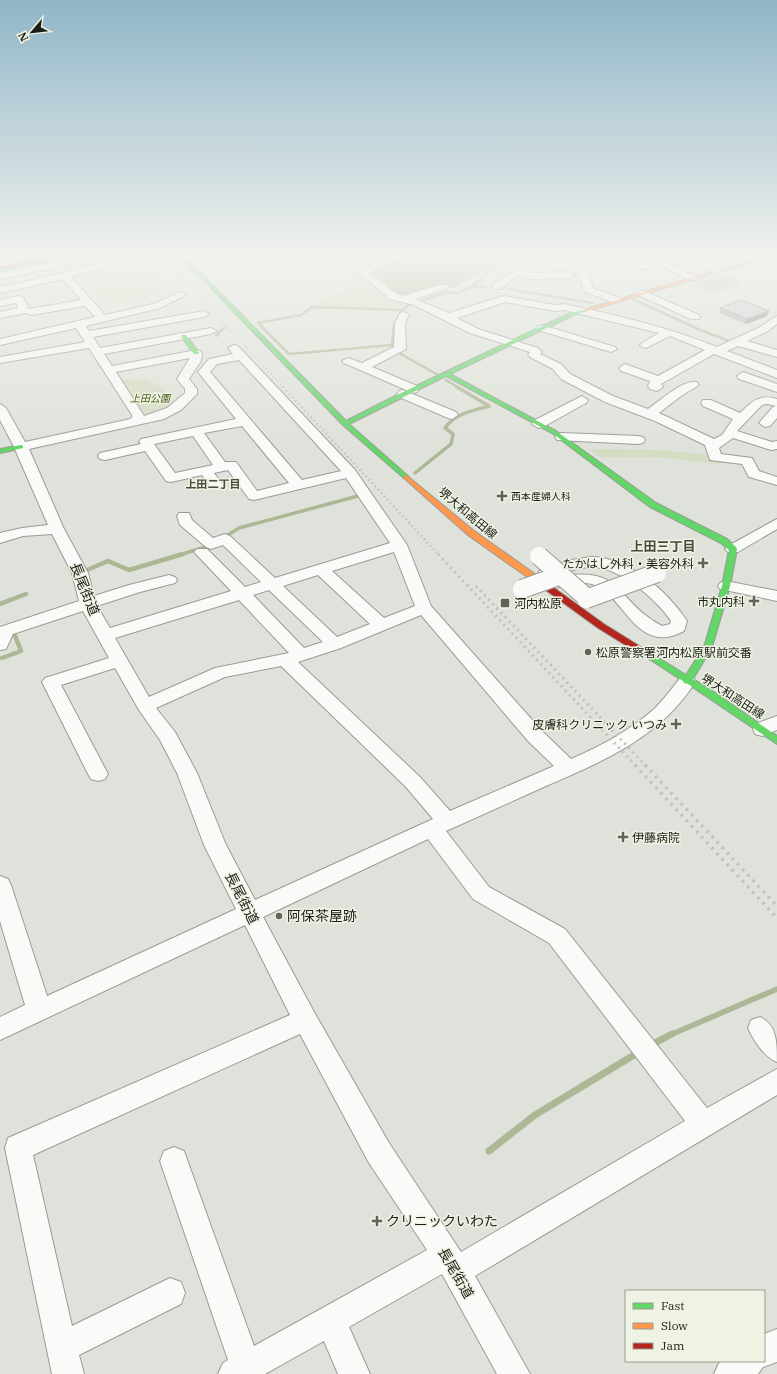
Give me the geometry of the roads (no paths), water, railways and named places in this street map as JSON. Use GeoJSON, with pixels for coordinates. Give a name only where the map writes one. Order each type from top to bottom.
{"type":"FeatureCollection","features":[{"type":"Feature","properties":{"kind":"main road","name":"堺大和高田線"},"geometry":{"type":"LineString","coordinates":[[244,320],[345,424],[476,537],[601,626],[687,681],[769,726],[777,741]]}},
{"type":"Feature","properties":{"kind":"main road"},"geometry":{"type":"LineString","coordinates":[[345,424],[445,374],[559,320]]}},
{"type":"Feature","properties":{"kind":"main road"},"geometry":{"type":"LineString","coordinates":[[184,336],[196,353]]}},
{"type":"Feature","properties":{"kind":"main road"},"geometry":{"type":"LineString","coordinates":[[445,374],[562,437],[653,505],[724,541],[733,549],[726,586],[708,647],[687,681]]}},
{"type":"Feature","properties":{"kind":"main road"},"geometry":{"type":"LineString","coordinates":[[0,452],[21,447]]}},
{"type":"Feature","properties":{"kind":"street"},"geometry":{"type":"LineString","coordinates":[[0,342],[95,320]]}},
{"type":"Feature","properties":{"kind":"street"},"geometry":{"type":"LineString","coordinates":[[93,344],[181,320]]}},
{"type":"Feature","properties":{"kind":"street"},"geometry":{"type":"LineString","coordinates":[[362,367],[400,349],[400,323],[401,320]]}},
{"type":"Feature","properties":{"kind":"street"},"geometry":{"type":"LineString","coordinates":[[454,320],[474,331],[534,350],[536,352],[534,354],[537,357],[563,370],[565,376],[601,395],[699,436],[713,446],[715,457],[747,461],[754,474],[763,478],[777,481]]}},
{"type":"Feature","properties":{"kind":"street"},"geometry":{"type":"LineString","coordinates":[[618,320],[668,333],[716,350],[757,368],[777,374]]}},
{"type":"Feature","properties":{"kind":"street"},"geometry":{"type":"LineString","coordinates":[[624,368],[658,384],[716,350],[738,342],[762,330],[775,320]]}},
{"type":"Feature","properties":{"kind":"street"},"geometry":{"type":"LineString","coordinates":[[79,324],[139,417],[138,420],[134,422]]}},
{"type":"Feature","properties":{"kind":"street"},"geometry":{"type":"LineString","coordinates":[[621,332],[633,324]]}},
{"type":"Feature","properties":{"kind":"street"},"geometry":{"type":"LineString","coordinates":[[542,328],[611,349]]}},
{"type":"Feature","properties":{"kind":"street"},"geometry":{"type":"LineString","coordinates":[[762,330],[777,336]]}},
{"type":"Feature","properties":{"kind":"street"},"geometry":{"type":"LineString","coordinates":[[0,360],[93,344],[184,336],[211,331]]}},
{"type":"Feature","properties":{"kind":"street"},"geometry":{"type":"LineString","coordinates":[[646,345],[668,333]]}},
{"type":"Feature","properties":{"kind":"street"},"geometry":{"type":"LineString","coordinates":[[738,342],[777,354]]}},
{"type":"Feature","properties":{"kind":"street"},"geometry":{"type":"LineString","coordinates":[[299,486],[204,372],[213,361],[237,352],[350,473],[399,545],[413,584],[424,608],[535,736],[569,769]]}},
{"type":"Feature","properties":{"kind":"street"},"geometry":{"type":"LineString","coordinates":[[21,447],[169,414],[177,409],[190,394],[191,389],[183,380],[183,376],[195,361],[196,353],[110,370]]}},
{"type":"Feature","properties":{"kind":"street"},"geometry":{"type":"LineString","coordinates":[[348,361],[452,415]]}},
{"type":"Feature","properties":{"kind":"street"},"geometry":{"type":"LineString","coordinates":[[731,383],[757,368]]}},
{"type":"Feature","properties":{"kind":"street"},"geometry":{"type":"LineString","coordinates":[[743,376],[777,389],[767,398],[772,401]]}},
{"type":"Feature","properties":{"kind":"street"},"geometry":{"type":"LineString","coordinates":[[649,414],[677,393],[693,385]]}},
{"type":"Feature","properties":{"kind":"street"},"geometry":{"type":"LineString","coordinates":[[538,424],[582,400]]}},
{"type":"Feature","properties":{"kind":"street"},"geometry":{"type":"LineString","coordinates":[[713,446],[730,433],[732,427],[758,402],[772,401]]}},
{"type":"Feature","properties":{"kind":"street"},"geometry":{"type":"LineString","coordinates":[[707,403],[741,418]]}},
{"type":"Feature","properties":{"kind":"street","name":"長尾街道"},"geometry":{"type":"LineString","coordinates":[[0,408],[21,447],[57,529],[80,573],[88,605],[145,706],[168,737],[187,773],[214,845],[305,1020],[379,1153],[451,1263],[514,1374]]}},
{"type":"Feature","properties":{"kind":"street"},"geometry":{"type":"LineString","coordinates":[[765,423],[777,410]]}},
{"type":"Feature","properties":{"kind":"street"},"geometry":{"type":"LineString","coordinates":[[245,421],[146,442],[171,478],[231,465],[254,496],[350,473]]}},
{"type":"Feature","properties":{"kind":"street"},"geometry":{"type":"LineString","coordinates":[[196,431],[222,467]]}},
{"type":"Feature","properties":{"kind":"street"},"geometry":{"type":"LineString","coordinates":[[730,433],[771,446],[777,446]]}},
{"type":"Feature","properties":{"kind":"street"},"geometry":{"type":"LineString","coordinates":[[562,437],[638,440]]}},
{"type":"Feature","properties":{"kind":"street"},"geometry":{"type":"LineString","coordinates":[[105,456],[149,446]]}},
{"type":"Feature","properties":{"kind":"street"},"geometry":{"type":"LineString","coordinates":[[206,471],[216,485]]}},
{"type":"Feature","properties":{"kind":"street"},"geometry":{"type":"LineString","coordinates":[[184,516],[185,522],[211,544],[225,539],[274,584],[335,644]]}},
{"type":"Feature","properties":{"kind":"street"},"geometry":{"type":"LineString","coordinates":[[733,549],[777,523]]}},
{"type":"Feature","properties":{"kind":"street"},"geometry":{"type":"LineString","coordinates":[[0,538],[22,532],[57,529]]}},
{"type":"Feature","properties":{"kind":"street"},"geometry":{"type":"LineString","coordinates":[[106,635],[399,545]]}},
{"type":"Feature","properties":{"kind":"street"},"geometry":{"type":"LineString","coordinates":[[202,552],[242,594],[293,658],[414,782],[481,893],[557,936],[704,1125]]}},
{"type":"Feature","properties":{"kind":"street"},"geometry":{"type":"LineString","coordinates":[[539,556],[587,599],[657,573]]}},
{"type":"Feature","properties":{"kind":"street"},"geometry":{"type":"LineString","coordinates":[[592,562],[608,564],[626,572],[664,604],[677,617],[680,623],[676,629],[667,632],[660,632],[649,628],[611,589],[592,579],[572,579],[544,585],[545,574],[580,563],[592,562]]}},
{"type":"Feature","properties":{"kind":"street"},"geometry":{"type":"LineString","coordinates":[[321,569],[382,625]]}},
{"type":"Feature","properties":{"kind":"street"},"geometry":{"type":"LineString","coordinates":[[522,589],[562,576]]}},
{"type":"Feature","properties":{"kind":"street"},"geometry":{"type":"LineString","coordinates":[[2,634],[135,588],[169,580]]}},
{"type":"Feature","properties":{"kind":"street"},"geometry":{"type":"LineString","coordinates":[[726,586],[777,596]]}},
{"type":"Feature","properties":{"kind":"street"},"geometry":{"type":"LineString","coordinates":[[145,706],[221,672],[293,658],[335,644],[424,608]]}},
{"type":"Feature","properties":{"kind":"street"},"geometry":{"type":"LineString","coordinates":[[98,774],[51,682],[120,660]]}},
{"type":"Feature","properties":{"kind":"street"},"geometry":{"type":"LineString","coordinates":[[0,1029],[439,825],[601,754],[639,730],[660,714],[687,681]]}},
{"type":"Feature","properties":{"kind":"street"},"geometry":{"type":"LineString","coordinates":[[0,888],[39,1010]]}},
{"type":"Feature","properties":{"kind":"street"},"geometry":{"type":"LineString","coordinates":[[170,1293],[65,1361],[18,1148],[305,1020]]}},
{"type":"Feature","properties":{"kind":"street"},"geometry":{"type":"LineString","coordinates":[[760,1028],[777,1050]]}},
{"type":"Feature","properties":{"kind":"street"},"geometry":{"type":"LineString","coordinates":[[174,1161],[240,1370],[330,1319],[451,1263],[776,1084]]}},
{"type":"Feature","properties":{"kind":"street"},"geometry":{"type":"LineString","coordinates":[[330,1319],[354,1374]]}},
{"type":"Feature","properties":{"kind":"street"},"geometry":{"type":"LineString","coordinates":[[765,1351],[777,1344]]}},
{"type":"Feature","properties":{"kind":"street"},"geometry":{"type":"LineString","coordinates":[[730,1374],[748,1362]]}},
{"type":"Feature","properties":{"kind":"waterway"},"geometry":{"type":"LineString","coordinates":[[273,320],[258,323],[289,354],[392,345]]}},
{"type":"Feature","properties":{"kind":"waterway"},"geometry":{"type":"LineString","coordinates":[[392,345],[394,324],[396,320]]}},
{"type":"Feature","properties":{"kind":"waterway"},"geometry":{"type":"LineString","coordinates":[[679,320],[729,341]]}},
{"type":"Feature","properties":{"kind":"waterway"},"geometry":{"type":"LineString","coordinates":[[216,336],[224,328]]}},
{"type":"Feature","properties":{"kind":"waterway"},"geometry":{"type":"LineString","coordinates":[[392,345],[399,353],[440,376]]}},
{"type":"Feature","properties":{"kind":"waterway"},"geometry":{"type":"LineString","coordinates":[[446,380],[459,388]]}},
{"type":"Feature","properties":{"kind":"waterway"},"geometry":{"type":"LineString","coordinates":[[415,473],[451,444],[453,434],[445,428],[449,423],[465,413],[489,406],[457,387]]}},
{"type":"Feature","properties":{"kind":"waterway"},"geometry":{"type":"LineString","coordinates":[[223,538],[239,528],[358,496]]}},
{"type":"Feature","properties":{"kind":"waterway"},"geometry":{"type":"LineString","coordinates":[[179,555],[212,545]]}},
{"type":"Feature","properties":{"kind":"waterway"},"geometry":{"type":"LineString","coordinates":[[85,571],[108,561],[129,570],[183,554]]}},
{"type":"Feature","properties":{"kind":"waterway"},"geometry":{"type":"LineString","coordinates":[[0,604],[26,594]]}},
{"type":"Feature","properties":{"kind":"waterway"},"geometry":{"type":"LineString","coordinates":[[2,658],[21,651],[14,633]]}},
{"type":"Feature","properties":{"kind":"waterway"},"geometry":{"type":"LineString","coordinates":[[671,1035],[777,989]]}},
{"type":"Feature","properties":{"kind":"waterway"},"geometry":{"type":"LineString","coordinates":[[651,1045],[671,1035]]}},
{"type":"Feature","properties":{"kind":"waterway"},"geometry":{"type":"LineString","coordinates":[[489,1151],[535,1115],[639,1052]]}},
{"type":"Feature","properties":{"kind":"railway"},"geometry":{"type":"LineString","coordinates":[[221,320],[284,388]]}},
{"type":"Feature","properties":{"kind":"railway"},"geometry":{"type":"LineString","coordinates":[[283,387],[439,555]]}},
{"type":"Feature","properties":{"kind":"railway"},"geometry":{"type":"LineString","coordinates":[[438,554],[636,766]]}},
{"type":"Feature","properties":{"kind":"railway"},"geometry":{"type":"LineString","coordinates":[[476,586],[646,766]]}},
{"type":"Feature","properties":{"kind":"railway"},"geometry":{"type":"LineString","coordinates":[[635,765],[777,918]]}},
{"type":"Feature","properties":{"kind":"railway"},"geometry":{"type":"LineString","coordinates":[[645,765],[777,906]]}},
{"type":"Feature","properties":{"kind":"place","name":"西本産婦人科"},"geometry":{"type":"Point","coordinates":[502,496]}},
{"type":"Feature","properties":{"kind":"place","name":"たかはし外科・美容外科"},"geometry":{"type":"Point","coordinates":[703,563]}},
{"type":"Feature","properties":{"kind":"place","name":"市丸内科"},"geometry":{"type":"Point","coordinates":[754,601]}},
{"type":"Feature","properties":{"kind":"place","name":"河内松原"},"geometry":{"type":"Point","coordinates":[505,603]}},
{"type":"Feature","properties":{"kind":"place","name":"松原警察署河内松原駅前交番"},"geometry":{"type":"Point","coordinates":[588,652]}},
{"type":"Feature","properties":{"kind":"place","name":"皮膚科クリニック いつみ"},"geometry":{"type":"Point","coordinates":[676,724]}},
{"type":"Feature","properties":{"kind":"place","name":"伊藤病院"},"geometry":{"type":"Point","coordinates":[623,837]}},
{"type":"Feature","properties":{"kind":"place","name":"阿保茶屋跡"},"geometry":{"type":"Point","coordinates":[279,916]}},
{"type":"Feature","properties":{"kind":"place","name":"クリニックいわた"},"geometry":{"type":"Point","coordinates":[377,1221]}},
{"type":"Feature","properties":{"kind":"district","name":"上田二丁目"},"geometry":{"type":"Point","coordinates":[213,484]}},
{"type":"Feature","properties":{"kind":"district","name":"上田三丁目"},"geometry":{"type":"Point","coordinates":[663,546]}},
{"type":"Feature","properties":{"kind":"park label","name":"上田公園"},"geometry":{"type":"Point","coordinates":[150,398]}}]}
